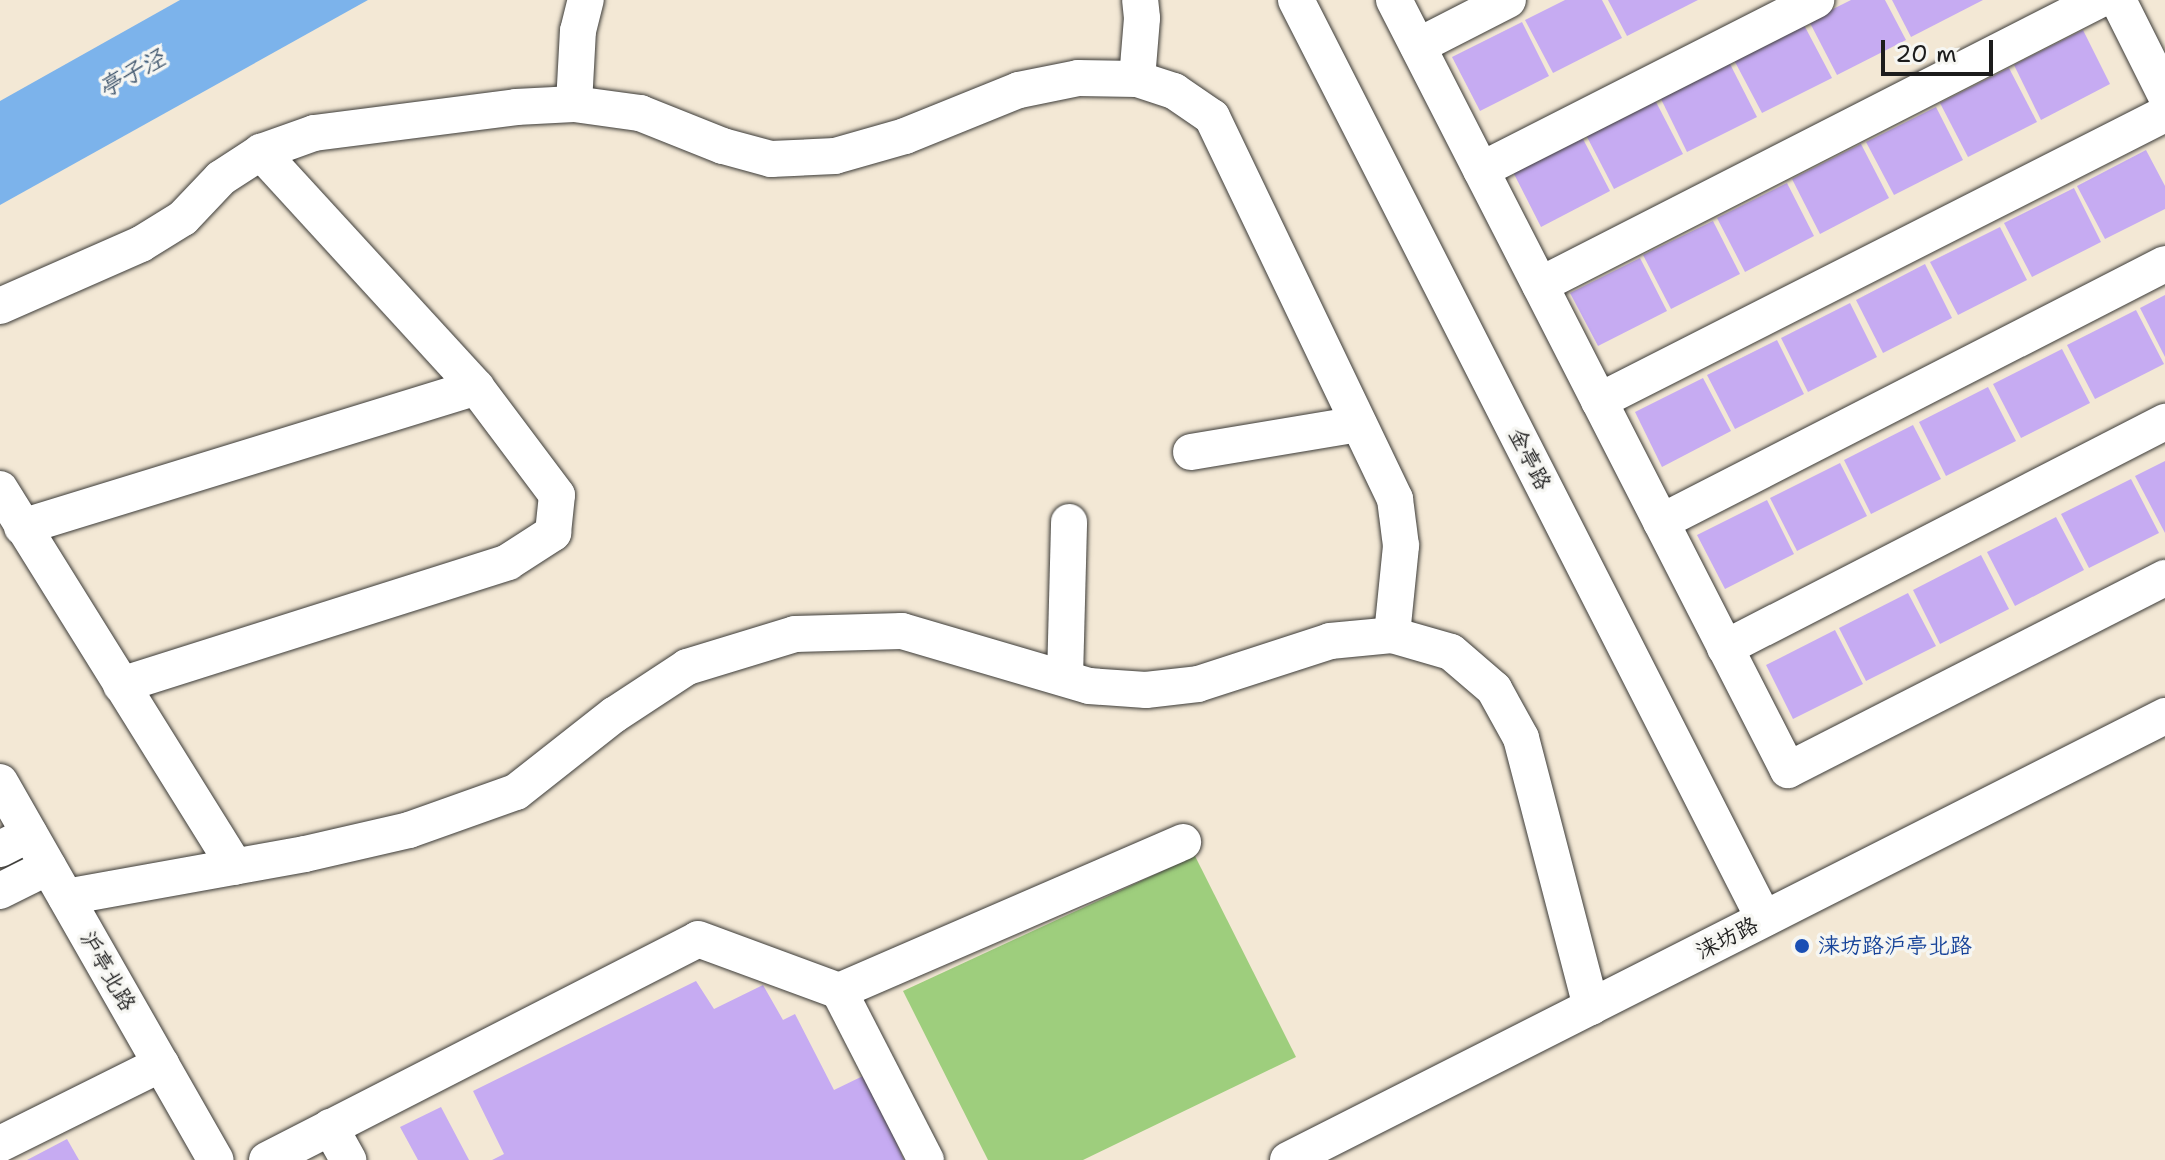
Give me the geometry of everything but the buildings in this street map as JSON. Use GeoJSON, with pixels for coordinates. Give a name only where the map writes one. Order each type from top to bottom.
{"type":"FeatureCollection","features":[{"type":"Feature","properties":{"kind":"street"},"geometry":{"type":"LineString","coordinates":[[574,104],[578,31],[586,0]]}},
{"type":"Feature","properties":{"kind":"street"},"geometry":{"type":"LineString","coordinates":[[1137,79],[1142,18],[1140,0]]}},
{"type":"Feature","properties":{"kind":"street","name":"金亭路"},"geometry":{"type":"LineString","coordinates":[[1296,0],[1764,919]]}},
{"type":"Feature","properties":{"kind":"street"},"geometry":{"type":"LineString","coordinates":[[1394,0],[1788,770],[2165,578]]}},
{"type":"Feature","properties":{"kind":"street"},"geometry":{"type":"LineString","coordinates":[[1418,46],[1508,0]]}},
{"type":"Feature","properties":{"kind":"street"},"geometry":{"type":"LineString","coordinates":[[1481,170],[1816,0]]}},
{"type":"Feature","properties":{"kind":"street"},"geometry":{"type":"LineString","coordinates":[[1540,285],[2099,0]]}},
{"type":"Feature","properties":{"kind":"street"},"geometry":{"type":"LineString","coordinates":[[2118,0],[2165,94]]}},
{"type":"Feature","properties":{"kind":"street"},"geometry":{"type":"LineString","coordinates":[[0,306],[141,244],[183,218],[221,178],[261,152],[314,133],[516,107],[574,104],[640,113],[723,146],[771,159],[835,156],[905,136],[1019,90],[1078,78],[1137,79],[1174,91],[1212,117],[1395,499],[1401,546],[1392,635]]}},
{"type":"Feature","properties":{"kind":"street"},"geometry":{"type":"LineString","coordinates":[[1599,401],[2165,114]]}},
{"type":"Feature","properties":{"kind":"street"},"geometry":{"type":"LineString","coordinates":[[121,685],[508,562],[553,533],[557,495],[476,387],[261,152]]}},
{"type":"Feature","properties":{"kind":"street"},"geometry":{"type":"LineString","coordinates":[[1661,522],[2165,264]]}},
{"type":"Feature","properties":{"kind":"street"},"geometry":{"type":"LineString","coordinates":[[22,527],[476,387]]}},
{"type":"Feature","properties":{"kind":"street"},"geometry":{"type":"LineString","coordinates":[[1725,648],[2165,422]]}},
{"type":"Feature","properties":{"kind":"street"},"geometry":{"type":"LineString","coordinates":[[1191,452],[1359,424]]}},
{"type":"Feature","properties":{"kind":"street"},"geometry":{"type":"LineString","coordinates":[[0,489],[235,867]]}},
{"type":"Feature","properties":{"kind":"street"},"geometry":{"type":"LineString","coordinates":[[1065,678],[1069,522]]}},
{"type":"Feature","properties":{"kind":"street"},"geometry":{"type":"LineString","coordinates":[[0,891],[57,882],[235,867],[409,830],[516,792],[614,715],[687,667],[795,634],[902,631],[1089,686],[1146,690],[1198,684],[1330,641],[1392,635],[1451,652],[1494,689],[1521,738],[1591,1007]]}},
{"type":"Feature","properties":{"kind":"street","name":"涞坊路"},"geometry":{"type":"LineString","coordinates":[[1288,1160],[2165,716]]}},
{"type":"Feature","properties":{"kind":"street","name":"沪亭北路"},"geometry":{"type":"LineString","coordinates":[[0,782],[15,841],[57,882],[216,1160]]}},
{"type":"Feature","properties":{"kind":"street"},"geometry":{"type":"LineString","coordinates":[[839,991],[1183,842]]}},
{"type":"Feature","properties":{"kind":"street"},"geometry":{"type":"LineString","coordinates":[[267,1160],[698,939],[839,991],[926,1160]]}},
{"type":"Feature","properties":{"kind":"street"},"geometry":{"type":"LineString","coordinates":[[0,1144],[161,1064]]}},
{"type":"Feature","properties":{"kind":"street"},"geometry":{"type":"LineString","coordinates":[[330,1127],[348,1160]]}},
{"type":"Feature","properties":{"kind":"green space"},"geometry":{"type":"Polygon","coordinates":[[[1195,856],[1296,1057],[1083,1160],[988,1160],[903,991],[1195,856]]]}},
{"type":"Feature","properties":{"kind":"water","name":"亭子泾"},"geometry":{"type":"Polygon","coordinates":[[[180,0],[368,0],[0,205],[0,101],[180,0]]]}},
{"type":"Feature","properties":{"kind":"place","name":"涞坊路沪亭北路"},"geometry":{"type":"Point","coordinates":[1802,946]}}]}
